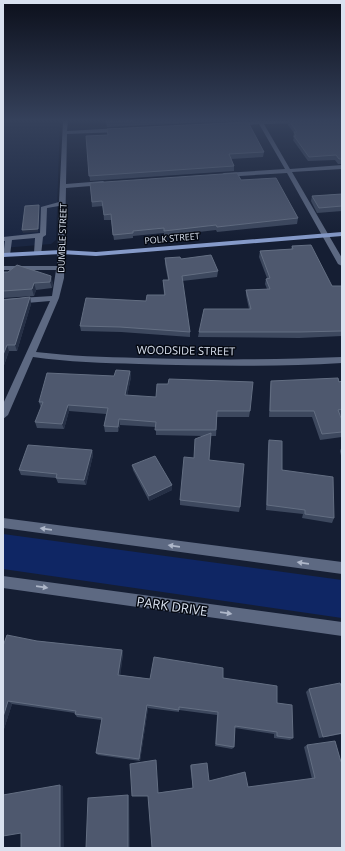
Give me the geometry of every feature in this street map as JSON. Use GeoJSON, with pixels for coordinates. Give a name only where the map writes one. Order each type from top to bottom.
{"type":"FeatureCollection","features":[{"type":"Feature","properties":{"kind":"main road","name":"POLK STREET"},"geometry":{"type":"LineString","coordinates":[[5,255],[61,252],[96,254],[342,234]]}},
{"type":"Feature","properties":{"kind":"street","name":"DUMBLE STREET"},"geometry":{"type":"LineString","coordinates":[[3,416],[55,298],[60,278],[61,252],[50,234],[53,218],[63,203],[64,161]]}},
{"type":"Feature","properties":{"kind":"street"},"geometry":{"type":"LineString","coordinates":[[282,161],[342,264]]}},
{"type":"Feature","properties":{"kind":"street"},"geometry":{"type":"LineString","coordinates":[[219,176],[342,167]]}},
{"type":"Feature","properties":{"kind":"street"},"geometry":{"type":"LineString","coordinates":[[64,186],[110,183]]}},
{"type":"Feature","properties":{"kind":"street"},"geometry":{"type":"LineString","coordinates":[[38,253],[50,234],[53,218],[45,206],[63,203]]}},
{"type":"Feature","properties":{"kind":"street"},"geometry":{"type":"LineString","coordinates":[[5,255],[6,239],[50,234]]}},
{"type":"Feature","properties":{"kind":"street"},"geometry":{"type":"LineString","coordinates":[[4,268],[60,268]]}},
{"type":"Feature","properties":{"kind":"street"},"geometry":{"type":"LineString","coordinates":[[3,302],[55,298]]}},
{"type":"Feature","properties":{"kind":"street","name":"WOODSIDE STREET"},"geometry":{"type":"LineString","coordinates":[[30,354],[60,358],[171,362],[301,362],[342,360]]}},
{"type":"Feature","properties":{"kind":"street"},"geometry":{"type":"LineString","coordinates":[[3,523],[342,568]]}},
{"type":"Feature","properties":{"kind":"street","name":"PARK DRIVE"},"geometry":{"type":"LineString","coordinates":[[3,582],[342,630]]}},
{"type":"Feature","properties":{"kind":"shaded area"},"geometry":{"type":"Polygon","coordinates":[[[3,161],[59,161],[56,240],[51,244],[3,248],[3,161]]]}},
{"type":"Feature","properties":{"kind":"shaded area"},"geometry":{"type":"Polygon","coordinates":[[[3,534],[342,580],[342,618],[3,569],[3,534]]]}},
{"type":"Feature","properties":{"kind":"building"},"geometry":{"type":"Polygon","coordinates":[[[88,161],[232,161],[234,166],[89,176],[88,161]]]}},
{"type":"Feature","properties":{"kind":"building"},"geometry":{"type":"Polygon","coordinates":[[[237,173],[241,180],[276,178],[298,218],[164,231],[164,228],[133,231],[133,233],[113,235],[111,214],[104,215],[102,201],[92,202],[90,183],[237,173]]]}},
{"type":"Feature","properties":{"kind":"building"},"geometry":{"type":"Polygon","coordinates":[[[342,194],[342,206],[319,208],[312,196],[342,194]]]}},
{"type":"Feature","properties":{"kind":"building"},"geometry":{"type":"Polygon","coordinates":[[[39,205],[38,229],[22,230],[25,206],[39,205]]]}},
{"type":"Feature","properties":{"kind":"building"},"geometry":{"type":"Polygon","coordinates":[[[311,245],[332,286],[342,286],[342,331],[199,332],[204,309],[251,309],[246,290],[270,289],[266,279],[270,278],[260,251],[293,249],[292,246],[311,245]]]}},
{"type":"Feature","properties":{"kind":"building"},"geometry":{"type":"Polygon","coordinates":[[[211,255],[218,271],[182,276],[190,332],[80,326],[86,298],[146,301],[147,295],[165,295],[163,280],[169,280],[165,258],[180,257],[181,259],[211,255]]]}},
{"type":"Feature","properties":{"kind":"building"},"geometry":{"type":"Polygon","coordinates":[[[17,265],[51,276],[50,282],[34,283],[32,289],[3,291],[3,272],[8,272],[17,265]]]}},
{"type":"Feature","properties":{"kind":"building"},"geometry":{"type":"Polygon","coordinates":[[[30,297],[15,345],[7,345],[3,355],[3,300],[30,297]]]}},
{"type":"Feature","properties":{"kind":"building"},"geometry":{"type":"Polygon","coordinates":[[[116,370],[130,371],[125,395],[156,397],[157,384],[168,384],[169,379],[253,382],[250,411],[217,411],[216,430],[155,430],[156,422],[119,419],[118,427],[104,426],[108,408],[68,405],[62,424],[35,422],[43,402],[39,402],[47,373],[114,376],[116,370]]]}},
{"type":"Feature","properties":{"kind":"building"},"geometry":{"type":"Polygon","coordinates":[[[338,378],[339,382],[342,381],[342,409],[338,410],[342,420],[342,432],[322,434],[314,411],[270,411],[271,381],[338,378]]]}},
{"type":"Feature","properties":{"kind":"building"},"geometry":{"type":"Polygon","coordinates":[[[211,433],[209,460],[244,464],[240,507],[180,500],[184,457],[194,458],[195,439],[211,433]]]}},
{"type":"Feature","properties":{"kind":"building"},"geometry":{"type":"Polygon","coordinates":[[[269,440],[282,441],[282,470],[333,477],[334,518],[305,514],[305,510],[267,505],[269,440]]]}},
{"type":"Feature","properties":{"kind":"building"},"geometry":{"type":"Polygon","coordinates":[[[28,445],[92,450],[84,480],[56,478],[57,474],[19,470],[28,445]]]}},
{"type":"Feature","properties":{"kind":"building"},"geometry":{"type":"Polygon","coordinates":[[[155,456],[172,485],[149,496],[132,465],[155,456]]]}},
{"type":"Feature","properties":{"kind":"building"},"geometry":{"type":"Polygon","coordinates":[[[7,635],[37,641],[122,650],[118,675],[150,679],[154,657],[223,668],[223,678],[277,686],[277,703],[292,705],[293,738],[277,736],[277,732],[235,726],[234,747],[216,744],[218,712],[179,707],[179,710],[147,705],[139,759],[96,753],[102,718],[75,714],[76,711],[8,701],[3,717],[3,646],[7,635]]]}},
{"type":"Feature","properties":{"kind":"building"},"geometry":{"type":"Polygon","coordinates":[[[340,683],[342,688],[342,733],[323,737],[309,689],[340,683]]]}},
{"type":"Feature","properties":{"kind":"building"},"geometry":{"type":"Polygon","coordinates":[[[335,741],[342,762],[342,848],[152,848],[148,796],[132,796],[130,764],[156,760],[158,793],[193,788],[191,765],[207,763],[209,781],[245,772],[248,787],[315,778],[307,745],[335,741]]]}},
{"type":"Feature","properties":{"kind":"building"},"geometry":{"type":"Polygon","coordinates":[[[60,785],[60,848],[21,848],[21,833],[3,836],[3,795],[60,785]]]}},
{"type":"Feature","properties":{"kind":"building"},"geometry":{"type":"Polygon","coordinates":[[[128,795],[128,848],[86,848],[88,798],[128,795]]]}}]}
